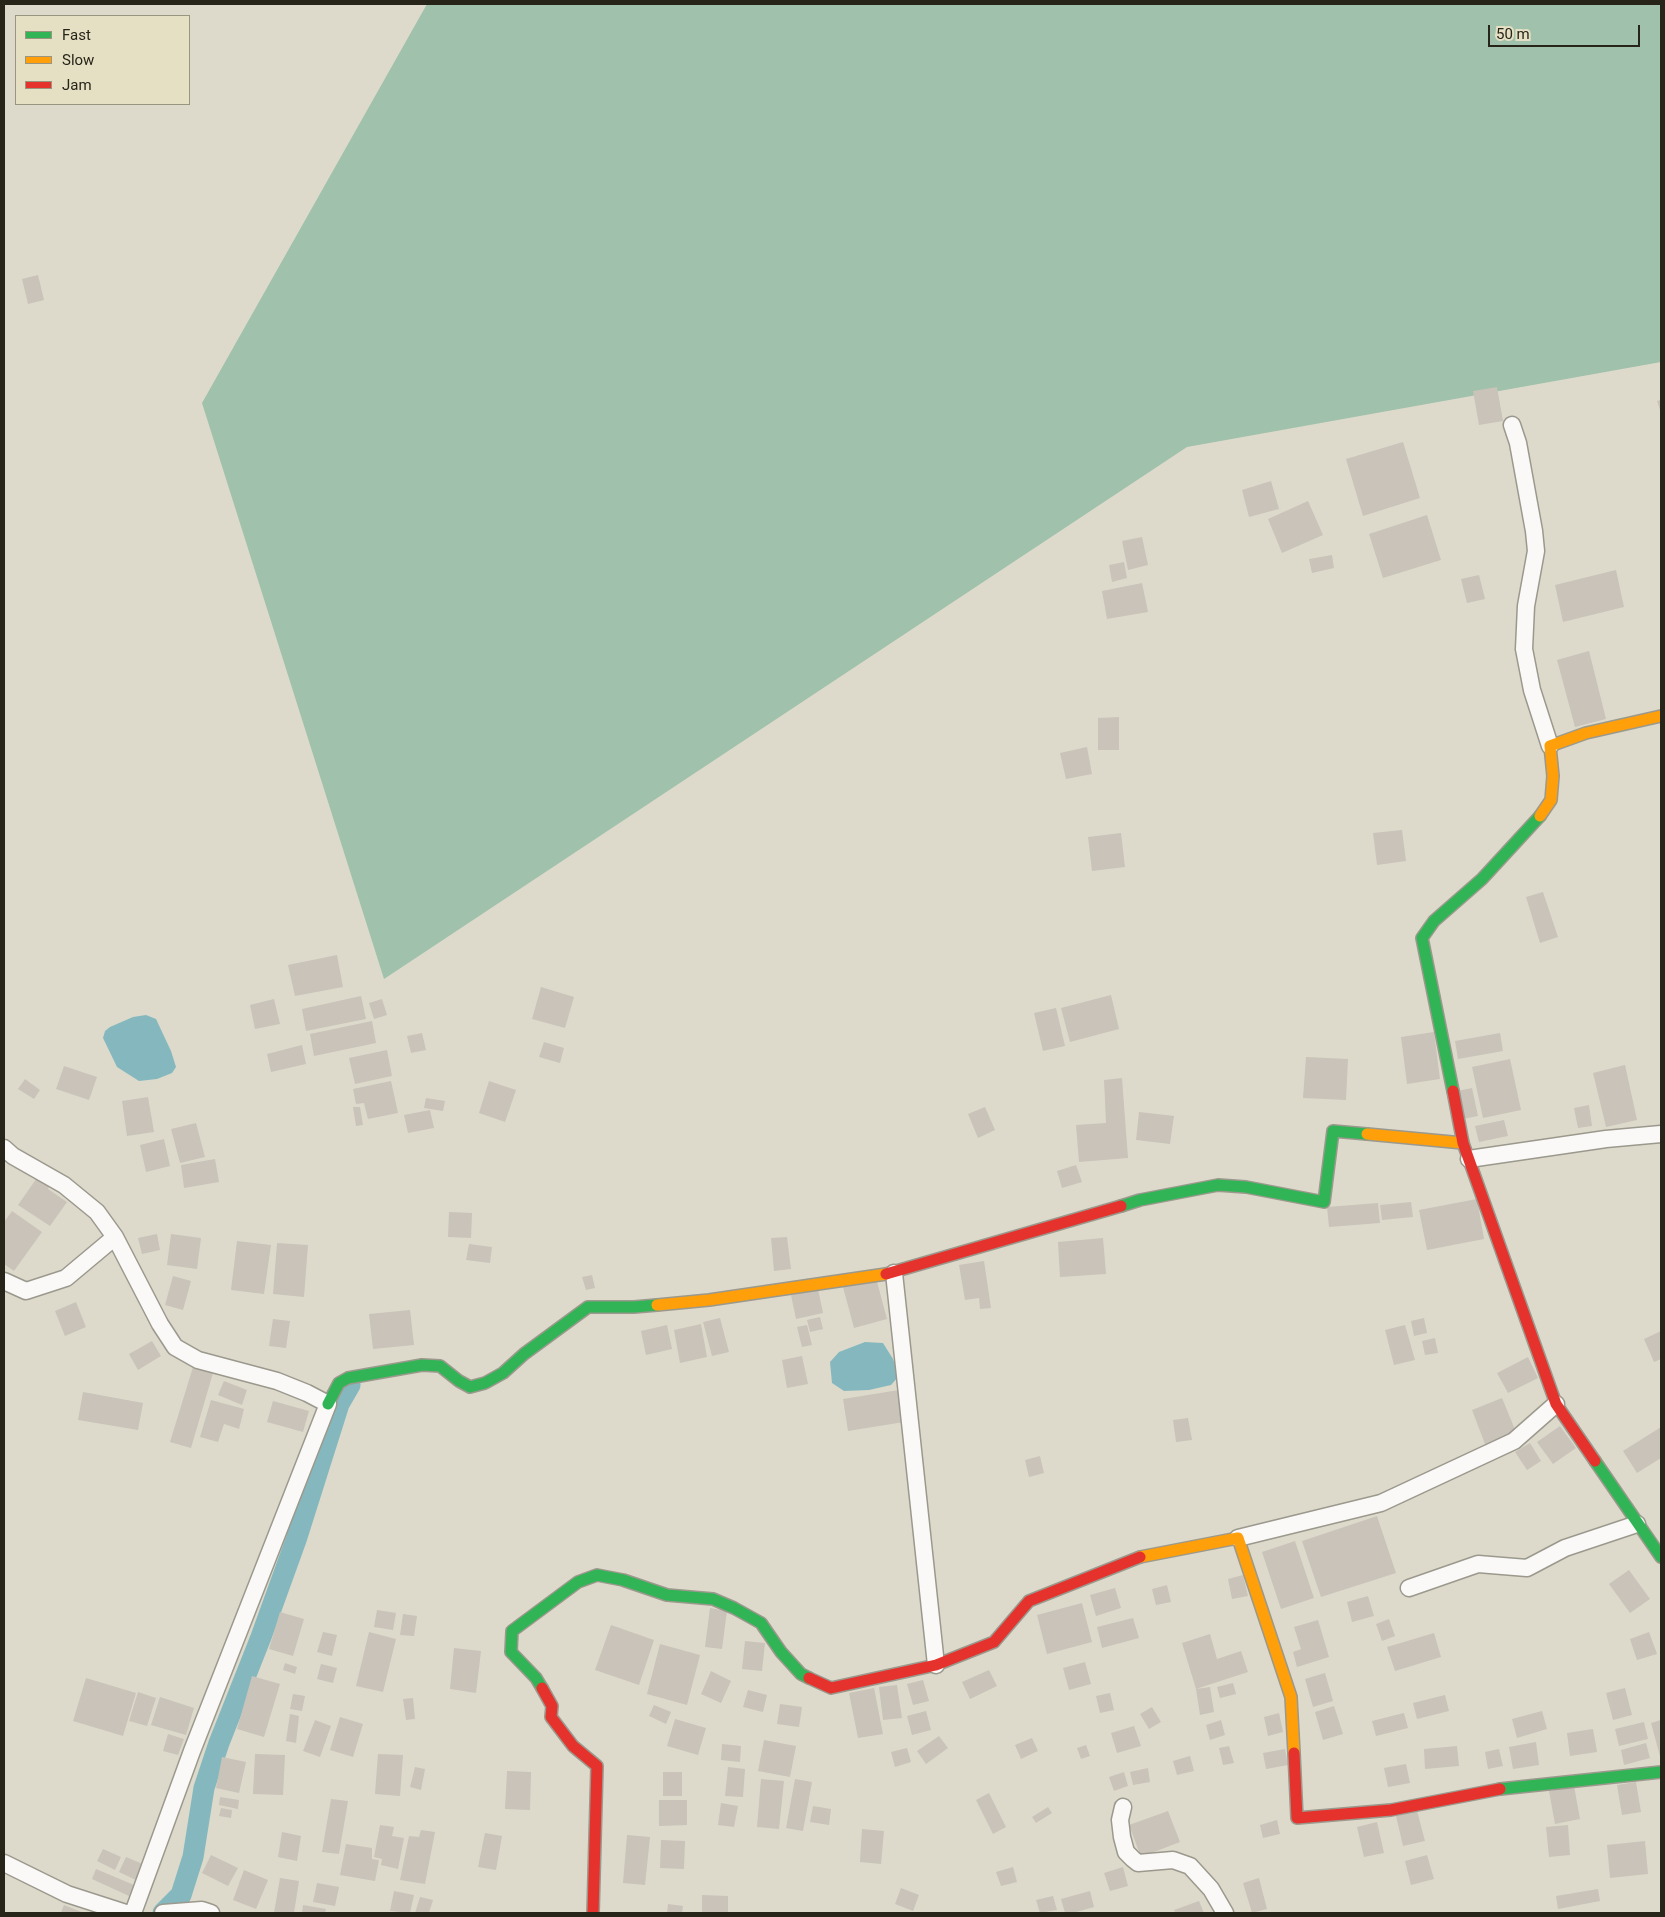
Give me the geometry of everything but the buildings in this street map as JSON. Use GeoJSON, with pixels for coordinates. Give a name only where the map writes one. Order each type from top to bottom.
{"type":"FeatureCollection","features":[{"type":"Feature","properties":{"kind":"street"},"geometry":{"type":"LineString","coordinates":[[1512,425],[1518,443],[1536,551],[1526,606],[1524,649],[1532,690],[1550,746],[1553,776],[1551,800],[1512,849],[1482,879],[1434,921],[1422,938],[1463,1143],[1556,1404],[1661,1557]]}},
{"type":"Feature","properties":{"kind":"street"},"geometry":{"type":"LineString","coordinates":[[1550,746],[1586,733],[1661,716]]}},
{"type":"Feature","properties":{"kind":"street"},"geometry":{"type":"LineString","coordinates":[[133,1913],[192,1751],[328,1404],[339,1383],[348,1378],[422,1365],[440,1366],[470,1387],[486,1383],[503,1373],[524,1354],[588,1308],[634,1307],[709,1300],[894,1273],[1140,1200],[1218,1185],[1246,1187],[1324,1202],[1333,1131],[1463,1143]]}},
{"type":"Feature","properties":{"kind":"street"},"geometry":{"type":"LineString","coordinates":[[1469,1159],[1606,1139],[1661,1134]]}},
{"type":"Feature","properties":{"kind":"street"},"geometry":{"type":"LineString","coordinates":[[4,1148],[13,1156],[64,1185],[98,1212],[115,1238],[160,1324],[175,1346],[198,1360],[307,1392],[328,1404]]}},
{"type":"Feature","properties":{"kind":"street"},"geometry":{"type":"LineString","coordinates":[[4,1281],[26,1291],[66,1278],[115,1238]]}},
{"type":"Feature","properties":{"kind":"street"},"geometry":{"type":"LineString","coordinates":[[894,1273],[936,1665]]}},
{"type":"Feature","properties":{"kind":"street"},"geometry":{"type":"LineString","coordinates":[[593,1913],[597,1766],[573,1746],[551,1717],[552,1706],[536,1678],[511,1652],[512,1631],[578,1582],[596,1575],[623,1580],[667,1595],[713,1599],[761,1623],[781,1652],[801,1674],[831,1688],[936,1665],[994,1642],[1029,1601],[1136,1558],[1238,1538],[1381,1503],[1514,1441],[1556,1404]]}},
{"type":"Feature","properties":{"kind":"street"},"geometry":{"type":"LineString","coordinates":[[1409,1588],[1478,1564],[1526,1568],[1565,1548],[1637,1524]]}},
{"type":"Feature","properties":{"kind":"street"},"geometry":{"type":"LineString","coordinates":[[1238,1538],[1291,1697],[1297,1818],[1391,1810],[1491,1790],[1661,1772]]}},
{"type":"Feature","properties":{"kind":"street"},"geometry":{"type":"LineString","coordinates":[[1123,1807],[1120,1820],[1126,1852],[1138,1863],[1173,1860],[1190,1866],[1211,1889],[1225,1913]]}},
{"type":"Feature","properties":{"kind":"street"},"geometry":{"type":"LineString","coordinates":[[4,1863],[67,1894],[126,1913]]}},
{"type":"Feature","properties":{"kind":"street"},"geometry":{"type":"LineString","coordinates":[[163,1913],[206,1912]]}},
{"type":"Feature","properties":{"kind":"green space"},"geometry":{"type":"Polygon","coordinates":[[[427,4],[1661,4],[1661,362],[1187,447],[384,979],[202,403],[427,4]]]}},
{"type":"Feature","properties":{"kind":"water"},"geometry":{"type":"Polygon","coordinates":[[[146,1015],[156,1019],[171,1051],[176,1067],[172,1073],[157,1079],[139,1081],[117,1067],[103,1038],[105,1031],[110,1027],[133,1017],[146,1015]]]}},
{"type":"Feature","properties":{"kind":"water"},"geometry":{"type":"Polygon","coordinates":[[[865,1342],[883,1343],[893,1359],[899,1376],[891,1385],[869,1390],[844,1391],[832,1383],[830,1362],[839,1352],[865,1342]]]}},
{"type":"Feature","properties":{"kind":"waterway"},"geometry":{"type":"LineString","coordinates":[[163,1913],[181,1895],[193,1857],[204,1788],[219,1743],[261,1637],[296,1540],[339,1404],[350,1385]]}},
{"type":"Feature","properties":{"kind":"traffic: fast"},"geometry":{"type":"LineString","coordinates":[[1453,1091],[1422,938],[1434,921],[1482,879],[1540,816]]}},
{"type":"Feature","properties":{"kind":"traffic: fast"},"geometry":{"type":"LineString","coordinates":[[1121,1206],[1140,1200],[1218,1185],[1246,1187],[1324,1202],[1333,1131],[1367,1134]]}},
{"type":"Feature","properties":{"kind":"traffic: fast"},"geometry":{"type":"LineString","coordinates":[[328,1404],[339,1383],[348,1378],[422,1365],[440,1366],[470,1387],[485,1383],[503,1373],[524,1354],[588,1307],[657,1305]]}},
{"type":"Feature","properties":{"kind":"traffic: fast"},"geometry":{"type":"LineString","coordinates":[[1595,1461],[1661,1557]]}},
{"type":"Feature","properties":{"kind":"traffic: fast"},"geometry":{"type":"LineString","coordinates":[[542,1688],[536,1678],[511,1652],[512,1631],[578,1582],[597,1575],[623,1580],[667,1595],[713,1599],[734,1608],[761,1623],[781,1652],[801,1674],[809,1678]]}},
{"type":"Feature","properties":{"kind":"traffic: fast"},"geometry":{"type":"LineString","coordinates":[[1500,1789],[1661,1772]]}},
{"type":"Feature","properties":{"kind":"traffic: slow"},"geometry":{"type":"LineString","coordinates":[[1540,816],[1551,800],[1553,776],[1550,746],[1586,733],[1661,716]]}},
{"type":"Feature","properties":{"kind":"traffic: slow"},"geometry":{"type":"LineString","coordinates":[[1367,1134],[1463,1143]]}},
{"type":"Feature","properties":{"kind":"traffic: slow"},"geometry":{"type":"LineString","coordinates":[[657,1305],[709,1300],[886,1274]]}},
{"type":"Feature","properties":{"kind":"traffic: slow"},"geometry":{"type":"LineString","coordinates":[[1140,1557],[1238,1538],[1291,1697],[1294,1753]]}},
{"type":"Feature","properties":{"kind":"traffic: jam"},"geometry":{"type":"LineString","coordinates":[[1453,1091],[1463,1143],[1556,1404],[1595,1461]]}},
{"type":"Feature","properties":{"kind":"traffic: jam"},"geometry":{"type":"LineString","coordinates":[[886,1274],[1121,1206]]}},
{"type":"Feature","properties":{"kind":"traffic: jam"},"geometry":{"type":"LineString","coordinates":[[809,1678],[831,1688],[936,1665],[994,1642],[1029,1601],[1140,1557]]}},
{"type":"Feature","properties":{"kind":"traffic: jam"},"geometry":{"type":"LineString","coordinates":[[542,1688],[552,1706],[551,1717],[573,1746],[597,1766],[593,1913]]}},
{"type":"Feature","properties":{"kind":"traffic: jam"},"geometry":{"type":"LineString","coordinates":[[1294,1753],[1297,1818],[1391,1810],[1500,1789]]}}]}
